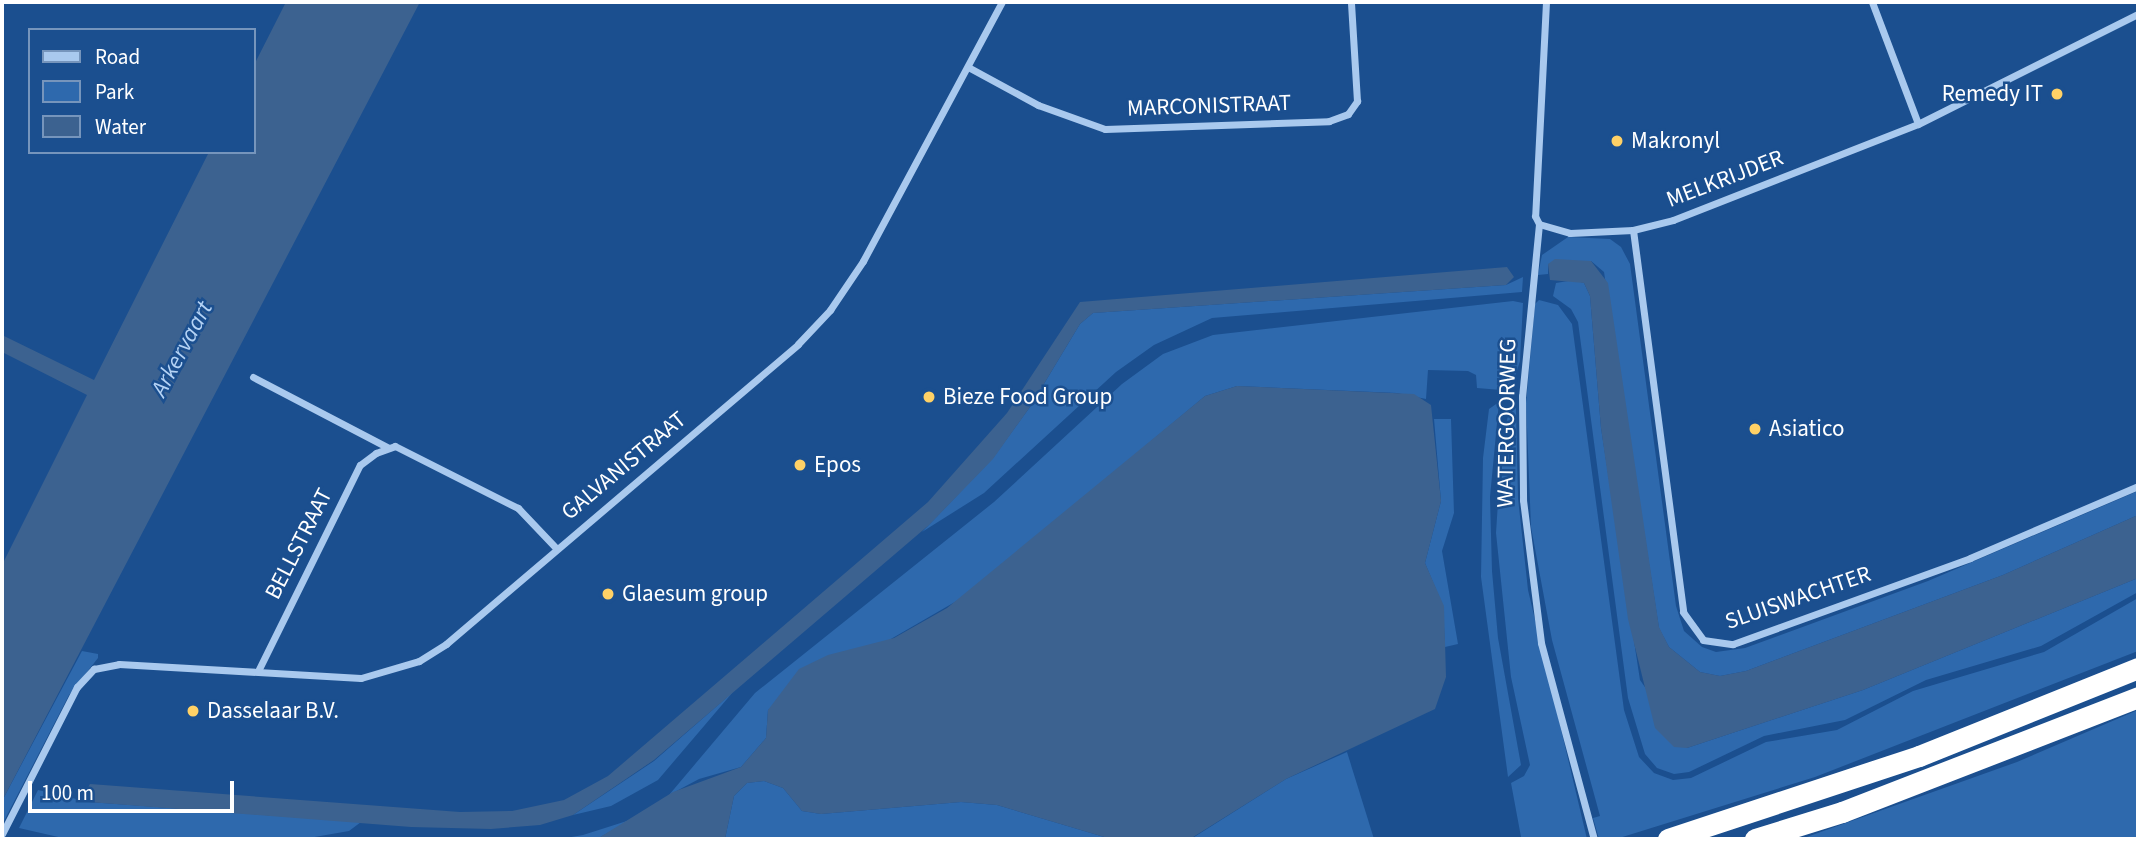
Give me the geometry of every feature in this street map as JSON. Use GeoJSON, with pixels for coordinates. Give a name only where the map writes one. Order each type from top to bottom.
{"type":"FeatureCollection","features":[{"type":"Feature","properties":{"kind":"highway"},"geometry":{"type":"LineString","coordinates":[[1668,839],[1919,756],[2138,668]]}},
{"type":"Feature","properties":{"kind":"highway"},"geometry":{"type":"LineString","coordinates":[[1755,839],[1842,812],[2138,697]]}},
{"type":"Feature","properties":{"kind":"street","name":"GALVANISTRAAT"},"geometry":{"type":"LineString","coordinates":[[2,834],[78,687],[94,669],[119,664],[361,678],[419,662],[446,644],[798,344],[830,310],[863,261],[1002,2]]}},
{"type":"Feature","properties":{"kind":"street","name":"MARCONISTRAAT"},"geometry":{"type":"LineString","coordinates":[[968,67],[1038,105],[1105,129],[1329,121],[1348,114],[1357,101],[1351,2]]}},
{"type":"Feature","properties":{"kind":"street","name":"WATERGOORWEG"},"geometry":{"type":"LineString","coordinates":[[1546,2],[1535,216],[1539,224],[1522,396],[1525,525],[1541,643],[1593,835]]}},
{"type":"Feature","properties":{"kind":"street"},"geometry":{"type":"LineString","coordinates":[[1872,2],[1918,124]]}},
{"type":"Feature","properties":{"kind":"street","name":"MELKRIJDER"},"geometry":{"type":"LineString","coordinates":[[1539,224],[1570,233],[1633,230],[1684,216],[1918,124],[2138,15]]}},
{"type":"Feature","properties":{"kind":"street","name":"SLUISWACHTER"},"geometry":{"type":"LineString","coordinates":[[1633,230],[1683,612],[1703,640],[1733,644],[1970,558],[2138,486]]}},
{"type":"Feature","properties":{"kind":"street"},"geometry":{"type":"LineString","coordinates":[[253,377],[389,448],[395,446],[518,508],[556,548]]}},
{"type":"Feature","properties":{"kind":"street","name":"BELLSTRAAT"},"geometry":{"type":"LineString","coordinates":[[258,671],[360,465],[389,448]]}},
{"type":"Feature","properties":{"kind":"green space"},"geometry":{"type":"Polygon","coordinates":[[[1568,237],[1610,239],[1621,247],[1630,264],[1676,606],[1684,631],[1702,647],[1716,652],[1745,648],[1928,581],[2138,491],[2138,515],[2003,575],[1746,671],[1720,676],[1700,672],[1669,647],[1659,628],[1604,272],[1591,261],[1548,264],[1548,274],[1538,275],[1542,255],[1568,237]]]}},
{"type":"Feature","properties":{"kind":"green space"},"geometry":{"type":"Polygon","coordinates":[[[1523,277],[1522,292],[1212,318],[1154,345],[1116,372],[984,493],[922,532],[993,458],[1030,407],[1080,324],[1093,313],[1506,285],[1523,277]]]}},
{"type":"Feature","properties":{"kind":"green space"},"geometry":{"type":"Polygon","coordinates":[[[1574,280],[1584,283],[1590,296],[1601,428],[1640,680],[1687,748],[1863,690],[2138,578],[2138,592],[2041,646],[1926,680],[1845,720],[1764,736],[1689,772],[1674,774],[1657,768],[1645,754],[1628,698],[1578,322],[1571,309],[1553,296],[1556,283],[1574,280]]]}},
{"type":"Feature","properties":{"kind":"green space"},"geometry":{"type":"Polygon","coordinates":[[[1539,300],[1558,305],[1572,324],[1624,710],[1639,757],[1654,773],[1673,780],[1691,778],[1766,742],[1837,730],[1913,691],[2044,652],[2138,598],[2138,651],[1815,777],[1616,839],[1599,839],[1593,818],[1600,816],[1552,640],[1531,527],[1526,403],[1535,304],[1539,300]]]}},
{"type":"Feature","properties":{"kind":"green space"},"geometry":{"type":"Polygon","coordinates":[[[1513,301],[1523,303],[1520,361],[1514,380],[1501,390],[1477,388],[1476,375],[1468,371],[1428,370],[1426,399],[1397,393],[1237,386],[1205,396],[967,595],[768,710],[766,738],[741,767],[699,779],[669,795],[755,693],[994,502],[1122,384],[1163,354],[1213,335],[1513,301]]]}},
{"type":"Feature","properties":{"kind":"green space"},"geometry":{"type":"Polygon","coordinates":[[[1499,402],[1490,497],[1492,571],[1498,638],[1521,765],[1508,777],[1481,577],[1483,458],[1489,409],[1499,402]]]}},
{"type":"Feature","properties":{"kind":"green space"},"geometry":{"type":"Polygon","coordinates":[[[1511,404],[1516,408],[1518,498],[1528,590],[1587,839],[1516,839],[1521,837],[1511,783],[1524,776],[1530,765],[1511,677],[1496,533],[1502,440],[1511,404]]]}},
{"type":"Feature","properties":{"kind":"green space"},"geometry":{"type":"Polygon","coordinates":[[[1434,419],[1451,419],[1454,513],[1442,551],[1458,644],[1445,647],[1443,606],[1425,563],[1441,501],[1434,419]]]}},
{"type":"Feature","properties":{"kind":"green space"},"geometry":{"type":"Polygon","coordinates":[[[82,651],[98,654],[98,658],[69,695],[2,825],[2,801],[82,651]]]}},
{"type":"Feature","properties":{"kind":"green space"},"geometry":{"type":"Polygon","coordinates":[[[733,692],[658,780],[611,806],[573,815],[654,761],[733,692]]]}},
{"type":"Feature","properties":{"kind":"green space"},"geometry":{"type":"Polygon","coordinates":[[[2138,710],[2138,839],[1801,839],[2017,762],[2138,710]]]}},
{"type":"Feature","properties":{"kind":"green space"},"geometry":{"type":"Polygon","coordinates":[[[1347,752],[1374,839],[1191,839],[1286,779],[1347,752]]]}},
{"type":"Feature","properties":{"kind":"green space"},"geometry":{"type":"Polygon","coordinates":[[[764,781],[783,788],[802,811],[821,814],[961,802],[997,805],[1111,839],[725,839],[734,796],[747,783],[764,781]]]}},
{"type":"Feature","properties":{"kind":"green space"},"geometry":{"type":"Polygon","coordinates":[[[38,790],[89,802],[361,822],[349,831],[303,839],[67,839],[19,828],[38,790]]]}},
{"type":"Feature","properties":{"kind":"green space"},"geometry":{"type":"Polygon","coordinates":[[[630,820],[597,839],[560,839],[583,835],[630,820]]]}},
{"type":"Feature","properties":{"kind":"water","name":"Arkervaart"},"geometry":{"type":"Polygon","coordinates":[[[286,2],[420,2],[2,801],[2,565],[87,395],[2,352],[2,335],[94,380],[208,154],[256,154],[256,61],[286,2]]]}},
{"type":"Feature","properties":{"kind":"water"},"geometry":{"type":"Polygon","coordinates":[[[1555,259],[1591,261],[1608,283],[1659,627],[1669,647],[1700,672],[1720,676],[1746,671],[2003,575],[2138,515],[2138,578],[1863,690],[1687,748],[1674,747],[1655,728],[1628,619],[1601,428],[1590,296],[1584,283],[1550,280],[1548,264],[1555,259]]]}},
{"type":"Feature","properties":{"kind":"water"},"geometry":{"type":"Polygon","coordinates":[[[1507,267],[1514,277],[1506,285],[1093,313],[1080,324],[1030,407],[993,459],[929,525],[654,760],[573,815],[540,825],[491,829],[411,827],[89,802],[82,798],[90,784],[460,812],[512,811],[564,800],[608,776],[928,502],[1007,413],[1080,302],[1507,267]]]}},
{"type":"Feature","properties":{"kind":"water"},"geometry":{"type":"Polygon","coordinates":[[[1237,386],[1414,394],[1431,405],[1441,501],[1425,563],[1444,606],[1446,677],[1435,709],[1286,779],[1190,839],[1111,839],[997,805],[961,802],[821,814],[802,811],[783,788],[764,781],[747,783],[734,796],[725,839],[597,839],[673,792],[741,767],[766,738],[768,710],[799,669],[828,655],[894,638],[947,608],[1205,396],[1237,386]]]}},
{"type":"Feature","properties":{"kind":"place","name":"Remedy IT"},"geometry":{"type":"Point","coordinates":[2057,94]}},
{"type":"Feature","properties":{"kind":"place","name":"Makronyl"},"geometry":{"type":"Point","coordinates":[1617,141]}},
{"type":"Feature","properties":{"kind":"place","name":"Bieze Food Group"},"geometry":{"type":"Point","coordinates":[929,397]}},
{"type":"Feature","properties":{"kind":"place","name":"Asiatico"},"geometry":{"type":"Point","coordinates":[1755,429]}},
{"type":"Feature","properties":{"kind":"place","name":"Epos"},"geometry":{"type":"Point","coordinates":[800,465]}},
{"type":"Feature","properties":{"kind":"place","name":"Glaesum group"},"geometry":{"type":"Point","coordinates":[608,594]}},
{"type":"Feature","properties":{"kind":"place","name":"Dasselaar B.V."},"geometry":{"type":"Point","coordinates":[193,711]}}]}
